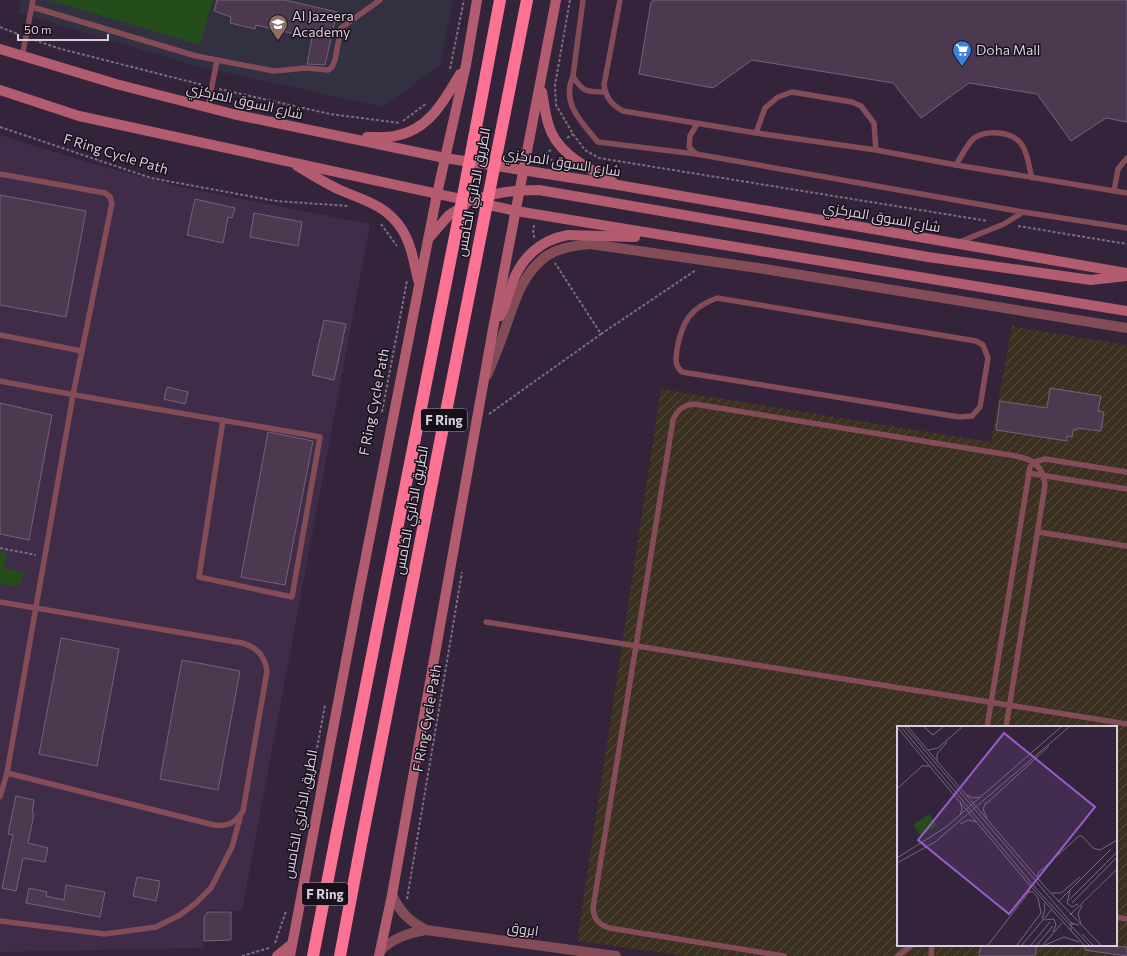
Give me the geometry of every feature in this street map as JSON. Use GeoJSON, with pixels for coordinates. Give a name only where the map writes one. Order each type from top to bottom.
{"type":"FeatureCollection","features":[{"type":"Feature","properties":{"kind":"highway","name":"الطريق الدائري الخامس"},"geometry":{"type":"LineString","coordinates":[[313,956],[463,198],[500,0]]}},
{"type":"Feature","properties":{"kind":"highway","name":"الطريق الدائري الخامس"},"geometry":{"type":"LineString","coordinates":[[340,956],[527,0]]}},
{"type":"Feature","properties":{"kind":"main road","name":"الطريق الدائري الخامس"},"geometry":{"type":"LineString","coordinates":[[290,956],[419,284],[437,194],[466,65],[477,0]]}},
{"type":"Feature","properties":{"kind":"main road"},"geometry":{"type":"LineString","coordinates":[[380,954],[392,895],[484,382],[556,0]]}},
{"type":"Feature","properties":{"kind":"main road","name":"شارع السوق المركزي"},"geometry":{"type":"LineString","coordinates":[[0,49],[22,57],[116,84],[208,107],[445,158],[618,185],[1127,274]]}},
{"type":"Feature","properties":{"kind":"main road"},"geometry":{"type":"LineString","coordinates":[[350,138],[396,136],[414,130],[429,120],[440,108],[466,65]]}},
{"type":"Feature","properties":{"kind":"main road"},"geometry":{"type":"LineString","coordinates":[[541,84],[548,123],[558,144],[573,159],[618,185]]}},
{"type":"Feature","properties":{"kind":"main road"},"geometry":{"type":"LineString","coordinates":[[0,90],[79,116],[535,215],[1125,310]]}},
{"type":"Feature","properties":{"kind":"main road"},"geometry":{"type":"LineString","coordinates":[[288,162],[340,190],[376,203],[390,214],[401,227],[410,244],[419,284]]}},
{"type":"Feature","properties":{"kind":"main road"},"geometry":{"type":"LineString","coordinates":[[428,239],[449,215],[471,201],[497,193],[521,190],[539,190],[928,257],[1060,276],[1091,280],[1127,274]]}},
{"type":"Feature","properties":{"kind":"main road"},"geometry":{"type":"LineString","coordinates":[[494,329],[502,314],[515,275],[521,263],[540,246],[555,238],[568,235],[665,237]]}},
{"type":"Feature","properties":{"kind":"main road"},"geometry":{"type":"LineString","coordinates":[[277,956],[292,944]]}},
{"type":"Feature","properties":{"kind":"street"},"geometry":{"type":"LineString","coordinates":[[484,382],[525,279],[532,269],[549,254],[571,246],[601,245],[772,270],[1127,328]]}},
{"type":"Feature","properties":{"kind":"street","name":"ابروق"},"geometry":{"type":"LineString","coordinates":[[392,895],[404,915],[414,924],[426,930],[611,956]]}},
{"type":"Feature","properties":{"kind":"street","name":"ابروق"},"geometry":{"type":"LineString","coordinates":[[380,954],[396,938],[426,930]]}},
{"type":"Feature","properties":{"kind":"lane"},"geometry":{"type":"LineString","coordinates":[[22,57],[33,0]]}},
{"type":"Feature","properties":{"kind":"lane"},"geometry":{"type":"LineString","coordinates":[[32,7],[196,56],[274,71],[306,68],[328,70],[332,67],[335,60],[341,28],[380,0]]}},
{"type":"Feature","properties":{"kind":"lane"},"geometry":{"type":"LineString","coordinates":[[584,0],[573,76],[569,86],[569,99],[580,121],[598,142],[696,154],[1023,212],[1127,228]]}},
{"type":"Feature","properties":{"kind":"lane"},"geometry":{"type":"LineString","coordinates":[[620,0],[604,79],[605,92],[612,104],[623,111],[756,134],[876,150],[956,165],[1127,193]]}},
{"type":"Feature","properties":{"kind":"lane"},"geometry":{"type":"LineString","coordinates":[[208,107],[217,60]]}},
{"type":"Feature","properties":{"kind":"lane"},"geometry":{"type":"LineString","coordinates":[[573,76],[578,85],[587,92],[605,92]]}},
{"type":"Feature","properties":{"kind":"lane"},"geometry":{"type":"LineString","coordinates":[[756,134],[765,108],[778,97],[792,92],[852,102],[861,106],[874,123],[876,150]]}},
{"type":"Feature","properties":{"kind":"lane"},"geometry":{"type":"LineString","coordinates":[[696,154],[689,146],[690,136],[697,124]]}},
{"type":"Feature","properties":{"kind":"lane"},"geometry":{"type":"LineString","coordinates":[[956,165],[974,139],[985,134],[998,133],[1013,136],[1021,144],[1027,157],[1032,178]]}},
{"type":"Feature","properties":{"kind":"lane"},"geometry":{"type":"LineString","coordinates":[[1114,191],[1118,169],[1127,158]]}},
{"type":"Feature","properties":{"kind":"lane"},"geometry":{"type":"LineString","coordinates":[[0,174],[105,193],[111,200],[112,206],[72,395],[7,773],[0,797]]}},
{"type":"Feature","properties":{"kind":"lane"},"geometry":{"type":"LineString","coordinates":[[955,244],[1004,224],[1023,212]]}},
{"type":"Feature","properties":{"kind":"lane"},"geometry":{"type":"LineString","coordinates":[[717,298],[820,315],[976,341],[983,345],[988,358],[980,407],[972,416],[959,417],[682,372],[675,363],[680,332],[684,322],[694,312],[717,298]]}},
{"type":"Feature","properties":{"kind":"lane"},"geometry":{"type":"LineString","coordinates":[[0,335],[82,351]]}},
{"type":"Feature","properties":{"kind":"lane"},"geometry":{"type":"LineString","coordinates":[[0,381],[72,395],[223,420],[320,437],[292,597],[199,577],[223,420]]}},
{"type":"Feature","properties":{"kind":"lane"},"geometry":{"type":"LineString","coordinates":[[784,956],[610,928],[600,924],[595,919],[593,908],[673,420],[676,413],[687,405],[694,404],[997,452],[1026,458],[1034,462],[1043,475],[1045,485],[1006,726]]}},
{"type":"Feature","properties":{"kind":"lane"},"geometry":{"type":"LineString","coordinates":[[987,726],[1028,473],[1034,462],[1045,459],[1127,472]]}},
{"type":"Feature","properties":{"kind":"lane"},"geometry":{"type":"LineString","coordinates":[[1028,473],[1127,489]]}},
{"type":"Feature","properties":{"kind":"lane"},"geometry":{"type":"LineString","coordinates":[[1038,532],[1127,546]]}},
{"type":"Feature","properties":{"kind":"lane"},"geometry":{"type":"LineString","coordinates":[[0,602],[242,644],[257,650],[266,663],[267,671],[243,812],[232,847],[211,888],[196,903],[180,915],[156,927],[105,934],[0,920]]}},
{"type":"Feature","properties":{"kind":"lane"},"geometry":{"type":"LineString","coordinates":[[486,622],[1127,724]]}},
{"type":"Feature","properties":{"kind":"lane"},"geometry":{"type":"LineString","coordinates":[[7,773],[214,825],[228,825],[240,818]]}},
{"type":"Feature","properties":{"kind":"lane"},"geometry":{"type":"LineString","coordinates":[[1117,917],[1127,919]]}},
{"type":"Feature","properties":{"kind":"lane"},"geometry":{"type":"LineString","coordinates":[[900,956],[911,946]]}},
{"type":"Feature","properties":{"kind":"lane"},"geometry":{"type":"LineString","coordinates":[[931,956],[932,946]]}},
{"type":"Feature","properties":{"kind":"path"},"geometry":{"type":"LineString","coordinates":[[449,70],[464,0]]}},
{"type":"Feature","properties":{"kind":"path"},"geometry":{"type":"LineString","coordinates":[[570,0],[555,85],[556,105],[572,134],[585,150],[599,158],[1127,244]]}},
{"type":"Feature","properties":{"kind":"path"},"geometry":{"type":"LineString","coordinates":[[413,114],[429,101]]}},
{"type":"Feature","properties":{"kind":"path","name":"F Ring Cycle Path"},"geometry":{"type":"LineString","coordinates":[[0,126],[151,178],[276,201],[353,206]]}},
{"type":"Feature","properties":{"kind":"path"},"geometry":{"type":"LineString","coordinates":[[552,175],[554,162],[545,154],[572,134]]}},
{"type":"Feature","properties":{"kind":"path"},"geometry":{"type":"LineString","coordinates":[[535,215],[533,234],[540,246]]}},
{"type":"Feature","properties":{"kind":"path"},"geometry":{"type":"LineString","coordinates":[[378,219],[399,249]]}},
{"type":"Feature","properties":{"kind":"path"},"geometry":{"type":"LineString","coordinates":[[549,254],[601,334]]}},
{"type":"Feature","properties":{"kind":"path"},"geometry":{"type":"LineString","coordinates":[[488,422],[489,414],[601,334],[700,268]]}},
{"type":"Feature","properties":{"kind":"path","name":"F Ring Cycle Path"},"geometry":{"type":"LineString","coordinates":[[381,416],[408,275]]}},
{"type":"Feature","properties":{"kind":"path"},"geometry":{"type":"LineString","coordinates":[[0,548],[44,556]]}},
{"type":"Feature","properties":{"kind":"path","name":"F Ring Cycle Path"},"geometry":{"type":"LineString","coordinates":[[404,915],[462,570]]}},
{"type":"Feature","properties":{"kind":"path"},"geometry":{"type":"LineString","coordinates":[[296,857],[327,698]]}},
{"type":"Feature","properties":{"kind":"path"},"geometry":{"type":"LineString","coordinates":[[242,956],[271,947],[276,940],[288,906]]}},
{"type":"Feature","properties":{"kind":"shaded area","name":"Al Jazeera Academy"},"geometry":{"type":"Polygon","coordinates":[[[21,0],[453,0],[440,65],[383,107],[193,65],[19,13],[21,0]]]}},
{"type":"Feature","properties":{"kind":"shaded area"},"geometry":{"type":"Polygon","coordinates":[[[0,135],[97,165],[184,188],[370,224],[242,911],[209,910],[203,916],[204,948],[0,952],[0,135]]]}},
{"type":"Feature","properties":{"kind":"shaded area"},"geometry":{"type":"Polygon","coordinates":[[[1012,326],[1127,345],[1127,956],[686,956],[577,941],[661,389],[991,442],[1012,326]]]}},
{"type":"Feature","properties":{"kind":"green space"},"geometry":{"type":"Polygon","coordinates":[[[49,0],[213,0],[200,45],[49,0]]]}},
{"type":"Feature","properties":{"kind":"green space"},"geometry":{"type":"Polygon","coordinates":[[[0,551],[7,553],[4,568],[24,572],[22,581],[16,587],[0,584],[0,551]]]}},
{"type":"Feature","properties":{"kind":"building"},"geometry":{"type":"Polygon","coordinates":[[[217,0],[285,0],[337,12],[325,65],[307,64],[312,38],[256,25],[255,29],[230,23],[231,17],[214,11],[217,0]]]}},
{"type":"Feature","properties":{"kind":"building","name":"Doha Mall"},"geometry":{"type":"Polygon","coordinates":[[[654,0],[1127,0],[1127,122],[1106,118],[1071,141],[1037,94],[969,83],[921,118],[893,83],[752,60],[713,88],[639,74],[651,2],[654,0]]]}},
{"type":"Feature","properties":{"kind":"building"},"geometry":{"type":"Polygon","coordinates":[[[0,195],[86,211],[66,317],[0,305],[0,195]]]}},
{"type":"Feature","properties":{"kind":"building"},"geometry":{"type":"Polygon","coordinates":[[[195,199],[235,208],[232,218],[228,217],[223,243],[187,235],[195,199]]]}},
{"type":"Feature","properties":{"kind":"building"},"geometry":{"type":"Polygon","coordinates":[[[254,213],[302,222],[298,246],[250,237],[254,213]]]}},
{"type":"Feature","properties":{"kind":"building"},"geometry":{"type":"Polygon","coordinates":[[[324,320],[346,324],[334,380],[312,375],[324,320]]]}},
{"type":"Feature","properties":{"kind":"building"},"geometry":{"type":"Polygon","coordinates":[[[167,387],[188,392],[185,404],[164,399],[167,387]]]}},
{"type":"Feature","properties":{"kind":"building"},"geometry":{"type":"Polygon","coordinates":[[[1050,388],[1101,396],[1098,411],[1104,412],[1101,431],[1077,428],[1077,430],[1073,430],[1072,437],[1067,436],[1067,441],[996,430],[1000,401],[1047,408],[1050,388]]]}},
{"type":"Feature","properties":{"kind":"building"},"geometry":{"type":"Polygon","coordinates":[[[0,403],[52,415],[29,540],[0,534],[0,403]]]}},
{"type":"Feature","properties":{"kind":"building"},"geometry":{"type":"Polygon","coordinates":[[[268,432],[313,441],[285,585],[241,577],[268,432]]]}},
{"type":"Feature","properties":{"kind":"building"},"geometry":{"type":"Polygon","coordinates":[[[61,638],[119,649],[97,766],[39,754],[61,638]]]}},
{"type":"Feature","properties":{"kind":"building"},"geometry":{"type":"Polygon","coordinates":[[[182,660],[240,671],[218,790],[160,779],[182,660]]]}},
{"type":"Feature","properties":{"kind":"building"},"geometry":{"type":"Polygon","coordinates":[[[16,796],[34,800],[32,813],[34,814],[28,843],[48,848],[45,862],[23,858],[16,891],[2,888],[13,835],[8,834],[16,796]]]}},
{"type":"Feature","properties":{"kind":"building"},"geometry":{"type":"Polygon","coordinates":[[[137,877],[160,881],[156,901],[133,896],[137,877]]]}},
{"type":"Feature","properties":{"kind":"building"},"geometry":{"type":"Polygon","coordinates":[[[66,885],[105,892],[100,917],[26,903],[29,888],[47,892],[46,896],[64,900],[66,885]]]}},
{"type":"Feature","properties":{"kind":"building"},"geometry":{"type":"Polygon","coordinates":[[[208,912],[231,912],[231,940],[204,941],[204,917],[208,912]]]}},
{"type":"Feature","properties":{"kind":"building"},"geometry":{"type":"Polygon","coordinates":[[[981,946],[1037,946],[1035,956],[979,956],[981,946]]]}},
{"type":"Feature","properties":{"kind":"building"},"geometry":{"type":"Polygon","coordinates":[[[1085,946],[1127,947],[1127,956],[1085,950],[1085,946]]]}},
{"type":"Feature","properties":{"kind":"place","name":"Al Jazeera Academy"},"geometry":{"type":"Point","coordinates":[278,41]}},
{"type":"Feature","properties":{"kind":"place","name":"Doha Mall"},"geometry":{"type":"Point","coordinates":[962,67]}}]}
